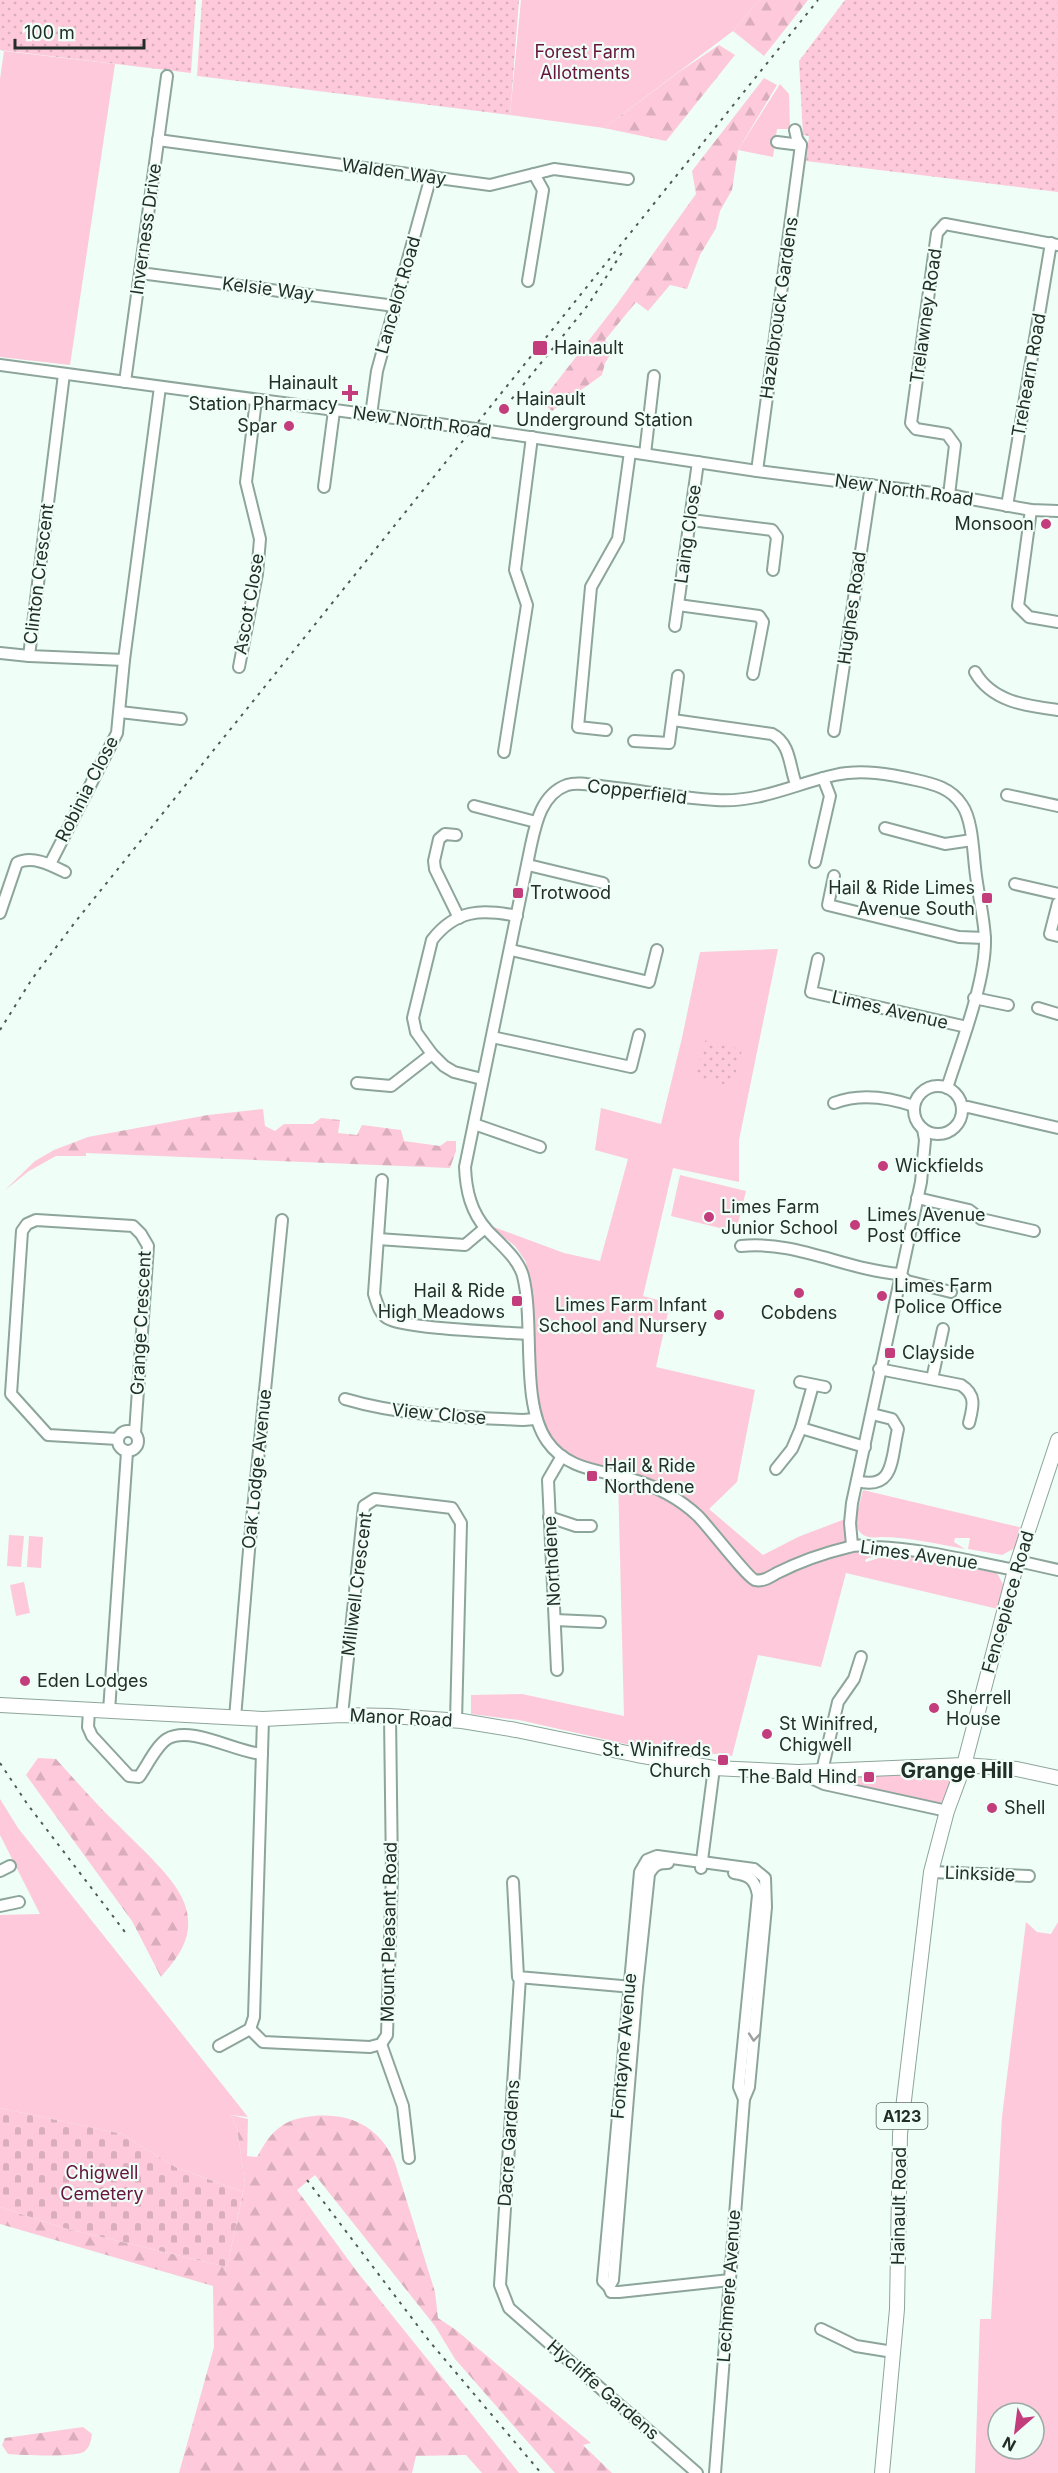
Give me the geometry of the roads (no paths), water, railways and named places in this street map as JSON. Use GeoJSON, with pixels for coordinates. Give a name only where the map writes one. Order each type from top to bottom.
{"type":"FeatureCollection","features":[{"type":"Feature","properties":{"kind":"main road","name":"Fencepiece Road"},"geometry":{"type":"LineString","coordinates":[[964,1765],[1016,1565],[1058,1440]]}},
{"type":"Feature","properties":{"kind":"main road","name":"Manor Road"},"geometry":{"type":"LineString","coordinates":[[0,1705],[263,1719],[342,1715],[390,1716],[456,1721],[516,1730],[714,1768],[798,1772],[964,1765],[1017,1769],[1058,1778]]}},
{"type":"Feature","properties":{"kind":"main road","name":"Hainault Road"},"geometry":{"type":"LineString","coordinates":[[882,2473],[897,2298],[900,2134],[931,1872],[964,1765]]}},
{"type":"Feature","properties":{"kind":"street","name":"Inverness Drive"},"geometry":{"type":"LineString","coordinates":[[125,382],[151,207],[167,76]]}},
{"type":"Feature","properties":{"kind":"street","name":"Hazelbrouck Gardens"},"geometry":{"type":"LineString","coordinates":[[757,471],[801,145],[795,130]]}},
{"type":"Feature","properties":{"kind":"street","name":"Walden Way"},"geometry":{"type":"LineString","coordinates":[[158,140],[490,185],[554,169],[628,179]]}},
{"type":"Feature","properties":{"kind":"street"},"geometry":{"type":"LineString","coordinates":[[777,142],[801,145]]}},
{"type":"Feature","properties":{"kind":"street"},"geometry":{"type":"LineString","coordinates":[[528,281],[543,190],[534,174]]}},
{"type":"Feature","properties":{"kind":"street","name":"Lancelot Road"},"geometry":{"type":"LineString","coordinates":[[371,415],[377,371],[431,176]]}},
{"type":"Feature","properties":{"kind":"street","name":"Trelawney Road"},"geometry":{"type":"LineString","coordinates":[[949,495],[955,445],[947,434],[916,429],[911,423],[937,233],[945,224],[1055,244]]}},
{"type":"Feature","properties":{"kind":"street","name":"Trehearn Road"},"geometry":{"type":"LineString","coordinates":[[1007,506],[1055,244]]}},
{"type":"Feature","properties":{"kind":"street","name":"Kelsie Way"},"geometry":{"type":"LineString","coordinates":[[140,273],[395,306]]}},
{"type":"Feature","properties":{"kind":"street","name":"New North Road"},"geometry":{"type":"LineString","coordinates":[[0,365],[532,437],[757,471],[949,495],[1031,510],[1058,511]]}},
{"type":"Feature","properties":{"kind":"street","name":"Clinton Crescent"},"geometry":{"type":"LineString","coordinates":[[64,374],[29,656],[124,660]]}},
{"type":"Feature","properties":{"kind":"street"},"geometry":{"type":"LineString","coordinates":[[645,454],[654,376]]}},
{"type":"Feature","properties":{"kind":"street"},"geometry":{"type":"LineString","coordinates":[[124,660],[160,387]]}},
{"type":"Feature","properties":{"kind":"street","name":"Ascot Close"},"geometry":{"type":"LineString","coordinates":[[238,667],[257,573],[260,538],[246,482],[256,400]]}},
{"type":"Feature","properties":{"kind":"street"},"geometry":{"type":"LineString","coordinates":[[324,487],[334,411]]}},
{"type":"Feature","properties":{"kind":"street"},"geometry":{"type":"LineString","coordinates":[[504,752],[527,605],[515,570],[532,437]]}},
{"type":"Feature","properties":{"kind":"street"},"geometry":{"type":"LineString","coordinates":[[606,729],[578,727],[591,586],[618,539],[630,452]]}},
{"type":"Feature","properties":{"kind":"street","name":"Laing Close"},"geometry":{"type":"LineString","coordinates":[[675,627],[698,462]]}},
{"type":"Feature","properties":{"kind":"street","name":"Hughes Road"},"geometry":{"type":"LineString","coordinates":[[834,731],[871,485]]}},
{"type":"Feature","properties":{"kind":"street"},"geometry":{"type":"LineString","coordinates":[[1031,510],[1018,606],[1029,617],[1058,622]]}},
{"type":"Feature","properties":{"kind":"street"},"geometry":{"type":"LineString","coordinates":[[691,520],[772,530],[777,537],[773,570]]}},
{"type":"Feature","properties":{"kind":"street","name":"Laing Close"},"geometry":{"type":"LineString","coordinates":[[678,605],[759,616],[764,622],[753,674]]}},
{"type":"Feature","properties":{"kind":"street"},"geometry":{"type":"LineString","coordinates":[[0,653],[29,656]]}},
{"type":"Feature","properties":{"kind":"street","name":"Robinia Close"},"geometry":{"type":"LineString","coordinates":[[50,864],[117,733],[124,660]]}},
{"type":"Feature","properties":{"kind":"street"},"geometry":{"type":"LineString","coordinates":[[975,672],[981,682],[1017,705],[1058,710]]}},
{"type":"Feature","properties":{"kind":"street"},"geometry":{"type":"LineString","coordinates":[[634,741],[669,743],[678,676]]}},
{"type":"Feature","properties":{"kind":"street","name":"Robinia Close"},"geometry":{"type":"LineString","coordinates":[[120,712],[181,720]]}},
{"type":"Feature","properties":{"kind":"street"},"geometry":{"type":"LineString","coordinates":[[673,720],[772,734],[782,739],[796,784]]}},
{"type":"Feature","properties":{"kind":"street","name":"Limes Avenue"},"geometry":{"type":"LineString","coordinates":[[796,784],[836,774],[865,772],[893,775],[939,785],[963,806],[972,840],[985,938],[984,959],[967,1027],[947,1088]]}},
{"type":"Feature","properties":{"kind":"street"},"geometry":{"type":"LineString","coordinates":[[815,862],[830,796],[823,778]]}},
{"type":"Feature","properties":{"kind":"street","name":"Copperfield"},"geometry":{"type":"LineString","coordinates":[[535,1419],[528,1334],[529,1302],[522,1273],[506,1249],[485,1228],[473,1209],[466,1188],[465,1167],[536,822],[553,794],[568,785],[588,785],[718,800],[772,795],[796,784]]}},
{"type":"Feature","properties":{"kind":"street"},"geometry":{"type":"LineString","coordinates":[[1007,795],[1058,806]]}},
{"type":"Feature","properties":{"kind":"street"},"geometry":{"type":"LineString","coordinates":[[474,806],[536,822]]}},
{"type":"Feature","properties":{"kind":"street"},"geometry":{"type":"LineString","coordinates":[[885,828],[945,844],[972,840]]}},
{"type":"Feature","properties":{"kind":"street"},"geometry":{"type":"LineString","coordinates":[[456,835],[445,834],[439,838],[434,861],[435,869],[459,918]]}},
{"type":"Feature","properties":{"kind":"street","name":"Robinia Close"},"geometry":{"type":"LineString","coordinates":[[0,913],[17,863],[24,859],[50,864],[65,872]]}},
{"type":"Feature","properties":{"kind":"street"},"geometry":{"type":"LineString","coordinates":[[528,865],[603,883]]}},
{"type":"Feature","properties":{"kind":"street"},"geometry":{"type":"LineString","coordinates":[[834,876],[828,905],[959,937],[985,938]]}},
{"type":"Feature","properties":{"kind":"street"},"geometry":{"type":"LineString","coordinates":[[1015,884],[1058,894]]}},
{"type":"Feature","properties":{"kind":"street"},"geometry":{"type":"LineString","coordinates":[[1054,935],[1058,903]]}},
{"type":"Feature","properties":{"kind":"street"},"geometry":{"type":"LineString","coordinates":[[482,1079],[454,1072],[444,1066],[416,1032],[413,1018],[432,940],[441,929],[459,918],[480,911],[517,916]]}},
{"type":"Feature","properties":{"kind":"street"},"geometry":{"type":"LineString","coordinates":[[511,950],[649,982],[657,950]]}},
{"type":"Feature","properties":{"kind":"street","name":"Limes Avenue"},"geometry":{"type":"LineString","coordinates":[[818,959],[811,992],[967,1027]]}},
{"type":"Feature","properties":{"kind":"street"},"geometry":{"type":"LineString","coordinates":[[974,998],[1008,1005]]}},
{"type":"Feature","properties":{"kind":"street"},"geometry":{"type":"LineString","coordinates":[[1038,1008],[1058,1014]]}},
{"type":"Feature","properties":{"kind":"street"},"geometry":{"type":"LineString","coordinates":[[492,1036],[631,1067],[639,1035]]}},
{"type":"Feature","properties":{"kind":"street"},"geometry":{"type":"LineString","coordinates":[[357,1083],[391,1086],[432,1054]]}},
{"type":"Feature","properties":{"kind":"street"},"geometry":{"type":"LineString","coordinates":[[940,1086],[947,1088],[957,1096],[962,1108],[959,1121],[955,1126],[944,1133],[937,1134],[923,1129],[916,1118],[914,1106],[926,1089],[940,1086]]}},
{"type":"Feature","properties":{"kind":"street"},"geometry":{"type":"LineString","coordinates":[[834,1103],[851,1097],[866,1096],[914,1106]]}},
{"type":"Feature","properties":{"kind":"street"},"geometry":{"type":"LineString","coordinates":[[962,1108],[968,1107],[1058,1128]]}},
{"type":"Feature","properties":{"kind":"street"},"geometry":{"type":"LineString","coordinates":[[474,1124],[540,1147]]}},
{"type":"Feature","properties":{"kind":"street","name":"Limes Avenue"},"geometry":{"type":"LineString","coordinates":[[921,1182],[925,1140],[923,1129]]}},
{"type":"Feature","properties":{"kind":"street","name":"Limes Avenue"},"geometry":{"type":"LineString","coordinates":[[937,1134],[917,1198],[879,1369],[850,1523],[852,1545],[901,1548],[1058,1570]]}},
{"type":"Feature","properties":{"kind":"street"},"geometry":{"type":"LineString","coordinates":[[382,1180],[374,1294],[379,1309],[388,1319],[410,1324],[528,1334]]}},
{"type":"Feature","properties":{"kind":"street"},"geometry":{"type":"LineString","coordinates":[[917,1198],[969,1210],[981,1219],[1034,1231]]}},
{"type":"Feature","properties":{"kind":"street","name":"Grange Crescent"},"geometry":{"type":"LineString","coordinates":[[110,1711],[128,1452],[134,1450],[138,1445],[139,1438],[135,1433],[124,1431],[118,1439],[48,1435],[11,1394],[22,1231],[27,1224],[36,1220],[133,1226],[148,1245],[135,1433]]}},
{"type":"Feature","properties":{"kind":"street","name":"Oak Lodge Avenue"},"geometry":{"type":"LineString","coordinates":[[235,1718],[249,1550],[282,1220]]}},
{"type":"Feature","properties":{"kind":"street"},"geometry":{"type":"LineString","coordinates":[[378,1239],[465,1245],[485,1228]]}},
{"type":"Feature","properties":{"kind":"street"},"geometry":{"type":"LineString","coordinates":[[741,1246],[771,1246],[899,1274],[907,1281],[951,1292]]}},
{"type":"Feature","properties":{"kind":"street"},"geometry":{"type":"LineString","coordinates":[[932,1379],[943,1329]]}},
{"type":"Feature","properties":{"kind":"street"},"geometry":{"type":"LineString","coordinates":[[879,1369],[961,1385],[973,1398],[969,1423]]}},
{"type":"Feature","properties":{"kind":"street"},"geometry":{"type":"LineString","coordinates":[[800,1382],[825,1387]]}},
{"type":"Feature","properties":{"kind":"street"},"geometry":{"type":"LineString","coordinates":[[776,1468],[792,1449],[801,1428],[813,1385]]}},
{"type":"Feature","properties":{"kind":"street","name":"View Close"},"geometry":{"type":"LineString","coordinates":[[345,1399],[397,1411],[535,1419]]}},
{"type":"Feature","properties":{"kind":"street"},"geometry":{"type":"LineString","coordinates":[[857,1481],[871,1485],[882,1481],[888,1475],[898,1430],[892,1419],[872,1414]]}},
{"type":"Feature","properties":{"kind":"street"},"geometry":{"type":"LineString","coordinates":[[535,1419],[549,1444],[576,1465],[646,1484],[677,1500],[718,1537],[746,1574],[755,1580],[765,1580],[796,1563],[852,1545]]}},
{"type":"Feature","properties":{"kind":"street"},"geometry":{"type":"LineString","coordinates":[[801,1428],[865,1447]]}},
{"type":"Feature","properties":{"kind":"street"},"geometry":{"type":"LineString","coordinates":[[118,1439],[121,1449],[128,1452]]}},
{"type":"Feature","properties":{"kind":"street","name":"Northdene"},"geometry":{"type":"LineString","coordinates":[[557,1670],[548,1480],[562,1456]]}},
{"type":"Feature","properties":{"kind":"street","name":"Millwell Crescent"},"geometry":{"type":"LineString","coordinates":[[342,1715],[364,1506],[375,1499],[452,1508],[461,1523],[456,1721]]}},
{"type":"Feature","properties":{"kind":"street"},"geometry":{"type":"LineString","coordinates":[[549,1517],[576,1526],[591,1526]]}},
{"type":"Feature","properties":{"kind":"street"},"geometry":{"type":"LineString","coordinates":[[555,1620],[600,1622]]}},
{"type":"Feature","properties":{"kind":"street"},"geometry":{"type":"LineString","coordinates":[[822,1771],[838,1702],[854,1679],[861,1657]]}},
{"type":"Feature","properties":{"kind":"street"},"geometry":{"type":"LineString","coordinates":[[89,1710],[88,1726],[92,1736],[129,1776],[139,1777],[165,1740],[173,1737],[213,1740],[237,1750],[262,1754]]}},
{"type":"Feature","properties":{"kind":"street","name":"Mount Pleasant Road"},"geometry":{"type":"LineString","coordinates":[[250,2029],[263,2042],[370,2047],[381,2044],[387,2035],[391,1908],[390,1716]]}},
{"type":"Feature","properties":{"kind":"street"},"geometry":{"type":"LineString","coordinates":[[219,2046],[250,2029],[254,2017],[263,1719]]}},
{"type":"Feature","properties":{"kind":"street"},"geometry":{"type":"LineString","coordinates":[[702,1865],[714,1768]]}},
{"type":"Feature","properties":{"kind":"street","name":"Manor Road"},"geometry":{"type":"LineString","coordinates":[[798,1772],[824,1784],[948,1811]]}},
{"type":"Feature","properties":{"kind":"street","name":"Fontayne Avenue"},"geometry":{"type":"LineString","coordinates":[[702,1865],[657,1856],[647,1860],[640,1872],[642,1891],[608,2283],[611,2292],[619,2292],[730,2280]]}},
{"type":"Feature","properties":{"kind":"street","name":"Lechmere Avenue"},"geometry":{"type":"LineString","coordinates":[[702,1865],[754,1869],[765,1878],[753,1997],[739,2088],[744,2099],[715,2473]]}},
{"type":"Feature","properties":{"kind":"street","name":"Linkside"},"geometry":{"type":"LineString","coordinates":[[931,1872],[1029,1876]]}},
{"type":"Feature","properties":{"kind":"street","name":"Dacre Gardens"},"geometry":{"type":"LineString","coordinates":[[508,2308],[500,2285],[519,1977],[513,1882]]}},
{"type":"Feature","properties":{"kind":"street"},"geometry":{"type":"LineString","coordinates":[[0,1906],[19,1902]]}},
{"type":"Feature","properties":{"kind":"street"},"geometry":{"type":"LineString","coordinates":[[519,1977],[633,1987]]}},
{"type":"Feature","properties":{"kind":"street"},"geometry":{"type":"LineString","coordinates":[[381,2044],[403,2106],[409,2158]]}},
{"type":"Feature","properties":{"kind":"street","name":"Hycliffe Gardens"},"geometry":{"type":"LineString","coordinates":[[508,2308],[697,2473]]}},
{"type":"Feature","properties":{"kind":"street"},"geometry":{"type":"LineString","coordinates":[[821,2329],[856,2346],[893,2352]]}},
{"type":"Feature","properties":{"kind":"railway"},"geometry":{"type":"LineString","coordinates":[[0,1030],[32,979],[76,921],[818,0]]}},
{"type":"Feature","properties":{"kind":"railway"},"geometry":{"type":"LineString","coordinates":[[506,406],[588,305],[623,251]]}},
{"type":"Feature","properties":{"kind":"railway"},"geometry":{"type":"LineString","coordinates":[[0,1763],[28,1805],[125,1932]]}},
{"type":"Feature","properties":{"kind":"railway"},"geometry":{"type":"LineString","coordinates":[[307,2180],[430,2342],[541,2473]]}},
{"type":"Feature","properties":{"kind":"place","name":"Hainault"},"geometry":{"type":"Point","coordinates":[540,348]}},
{"type":"Feature","properties":{"kind":"place","name":"Hainault Station Pharmacy"},"geometry":{"type":"Point","coordinates":[350,393]}},
{"type":"Feature","properties":{"kind":"place","name":"Hainault Underground Station"},"geometry":{"type":"Point","coordinates":[504,409]}},
{"type":"Feature","properties":{"kind":"place","name":"Spar"},"geometry":{"type":"Point","coordinates":[289,426]}},
{"type":"Feature","properties":{"kind":"place","name":"Monsoon"},"geometry":{"type":"Point","coordinates":[1046,524]}},
{"type":"Feature","properties":{"kind":"place","name":"Trotwood"},"geometry":{"type":"Point","coordinates":[518,893]}},
{"type":"Feature","properties":{"kind":"place","name":"Hail & Ride Limes Avenue South"},"geometry":{"type":"Point","coordinates":[987,898]}},
{"type":"Feature","properties":{"kind":"place","name":"Wickfields"},"geometry":{"type":"Point","coordinates":[883,1166]}},
{"type":"Feature","properties":{"kind":"place","name":"Limes Farm Junior School"},"geometry":{"type":"Point","coordinates":[709,1217]}},
{"type":"Feature","properties":{"kind":"place","name":"Limes Avenue Post Office"},"geometry":{"type":"Point","coordinates":[855,1225]}},
{"type":"Feature","properties":{"kind":"place","name":"Cobdens"},"geometry":{"type":"Point","coordinates":[799,1293]}},
{"type":"Feature","properties":{"kind":"place","name":"Limes Farm Police Office"},"geometry":{"type":"Point","coordinates":[882,1296]}},
{"type":"Feature","properties":{"kind":"place","name":"Hail & Ride High Meadows"},"geometry":{"type":"Point","coordinates":[517,1301]}},
{"type":"Feature","properties":{"kind":"place","name":"Limes Farm Infant School and Nursery"},"geometry":{"type":"Point","coordinates":[719,1315]}},
{"type":"Feature","properties":{"kind":"place","name":"Clayside"},"geometry":{"type":"Point","coordinates":[890,1353]}},
{"type":"Feature","properties":{"kind":"place","name":"Hail & Ride Northdene"},"geometry":{"type":"Point","coordinates":[592,1476]}},
{"type":"Feature","properties":{"kind":"place","name":"Eden Lodges"},"geometry":{"type":"Point","coordinates":[25,1681]}},
{"type":"Feature","properties":{"kind":"place","name":"Sherrell House"},"geometry":{"type":"Point","coordinates":[934,1708]}},
{"type":"Feature","properties":{"kind":"place","name":"St Winifred, Chigwell"},"geometry":{"type":"Point","coordinates":[767,1734]}},
{"type":"Feature","properties":{"kind":"place","name":"St. Winifreds Church"},"geometry":{"type":"Point","coordinates":[723,1760]}},
{"type":"Feature","properties":{"kind":"place","name":"The Bald Hind"},"geometry":{"type":"Point","coordinates":[869,1777]}},
{"type":"Feature","properties":{"kind":"place","name":"Shell"},"geometry":{"type":"Point","coordinates":[992,1808]}},
{"type":"Feature","properties":{"kind":"district","name":"Grange Hill"},"geometry":{"type":"Point","coordinates":[957,1771]}},
{"type":"Feature","properties":{"kind":"park label","name":"Forest Farm Allotments"},"geometry":{"type":"Point","coordinates":[585,62]}},
{"type":"Feature","properties":{"kind":"park label","name":"Chigwell Cemetery"},"geometry":{"type":"Point","coordinates":[102,2183]}}]}
